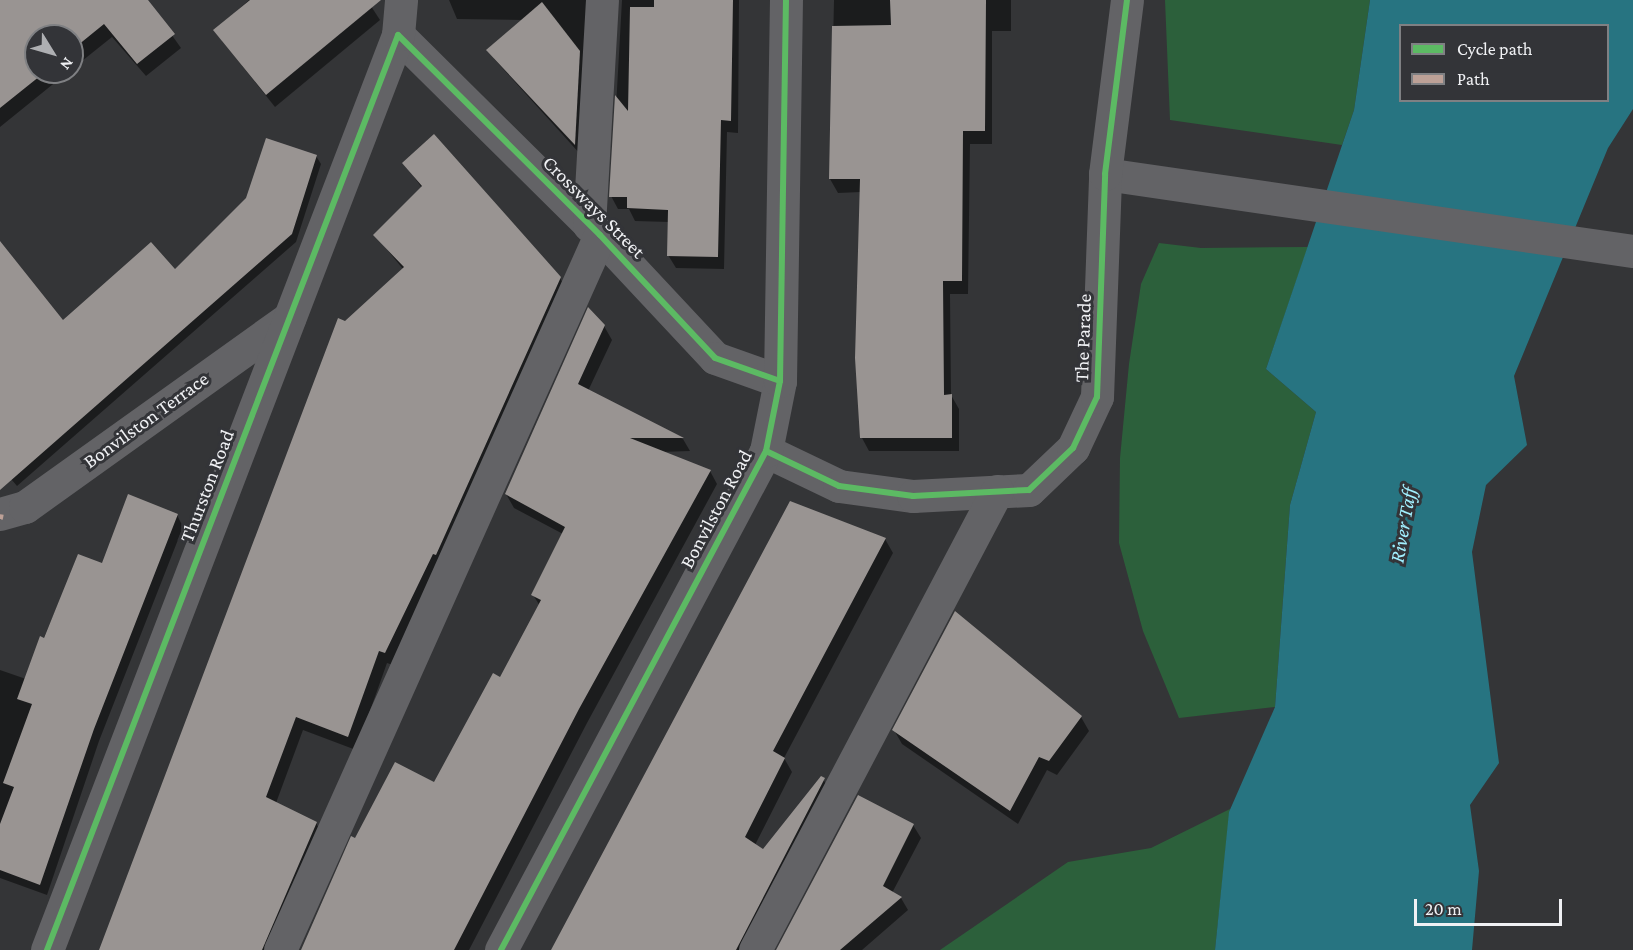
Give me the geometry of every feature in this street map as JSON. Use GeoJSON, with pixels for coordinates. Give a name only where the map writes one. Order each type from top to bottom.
{"type":"FeatureCollection","features":[{"type":"Feature","properties":{"kind":"street","name":"Thurston Road"},"geometry":{"type":"LineString","coordinates":[[47,950],[398,35],[400,0]]}},
{"type":"Feature","properties":{"kind":"street"},"geometry":{"type":"LineString","coordinates":[[280,950],[595,230],[602,0]]}},
{"type":"Feature","properties":{"kind":"street","name":"Bonvilston Road"},"geometry":{"type":"LineString","coordinates":[[501,950],[766,451],[780,381],[786,0]]}},
{"type":"Feature","properties":{"kind":"street","name":"The Parade"},"geometry":{"type":"LineString","coordinates":[[766,451],[839,486],[913,496],[1029,490],[1073,448],[1097,397],[1105,174],[1127,0]]}},
{"type":"Feature","properties":{"kind":"street","name":"Crossways Street"},"geometry":{"type":"LineString","coordinates":[[398,35],[595,230],[715,358],[780,381]]}},
{"type":"Feature","properties":{"kind":"street"},"geometry":{"type":"LineString","coordinates":[[1105,174],[1633,250]]}},
{"type":"Feature","properties":{"kind":"street","name":"Bonvilston Terrace"},"geometry":{"type":"LineString","coordinates":[[0,514],[25,507],[289,318]]}},
{"type":"Feature","properties":{"kind":"street"},"geometry":{"type":"LineString","coordinates":[[755,950],[997,492]]}},
{"type":"Feature","properties":{"kind":"green space"},"geometry":{"type":"Polygon","coordinates":[[[1165,0],[1370,0],[1354,110],[1342,145],[1170,120],[1165,0]]]}},
{"type":"Feature","properties":{"kind":"green space"},"geometry":{"type":"Polygon","coordinates":[[[1159,243],[1201,248],[1308,247],[1266,369],[1316,412],[1290,505],[1275,707],[1179,718],[1143,631],[1119,543],[1120,458],[1129,364],[1141,284],[1159,243]]]}},
{"type":"Feature","properties":{"kind":"green space"},"geometry":{"type":"Polygon","coordinates":[[[1230,809],[1215,950],[940,950],[1068,862],[1151,848],[1230,809]]]}},
{"type":"Feature","properties":{"kind":"water","name":"River Taff"},"geometry":{"type":"Polygon","coordinates":[[[1370,0],[1633,0],[1633,109],[1608,148],[1514,376],[1527,445],[1486,485],[1472,552],[1499,763],[1470,805],[1479,871],[1472,950],[1215,950],[1229,812],[1275,707],[1290,505],[1316,412],[1266,369],[1354,110],[1370,0]]]}},
{"type":"Feature","properties":{"kind":"building"},"geometry":{"type":"Polygon","coordinates":[[[0,0],[148,0],[175,34],[137,64],[104,24],[84,40],[84,24],[24,24],[24,84],[30,84],[0,108],[0,0]]]}},
{"type":"Feature","properties":{"kind":"building"},"geometry":{"type":"Polygon","coordinates":[[[250,0],[381,0],[266,95],[213,30],[250,0]]]}},
{"type":"Feature","properties":{"kind":"building"},"geometry":{"type":"Polygon","coordinates":[[[654,0],[733,0],[731,121],[721,120],[718,257],[667,256],[668,210],[627,208],[627,197],[609,197],[615,95],[628,111],[630,7],[654,7],[654,0]]]}},
{"type":"Feature","properties":{"kind":"building"},"geometry":{"type":"Polygon","coordinates":[[[890,0],[986,0],[985,131],[963,131],[962,281],[943,281],[944,395],[952,394],[952,438],[860,438],[855,358],[860,179],[829,179],[832,26],[891,25],[890,0]]]}},
{"type":"Feature","properties":{"kind":"building"},"geometry":{"type":"Polygon","coordinates":[[[542,2],[580,51],[575,145],[486,50],[542,2]]]}},
{"type":"Feature","properties":{"kind":"building"},"geometry":{"type":"Polygon","coordinates":[[[434,134],[561,277],[436,555],[433,554],[385,653],[379,651],[348,737],[296,717],[266,797],[317,822],[262,950],[99,950],[338,318],[345,321],[404,267],[373,235],[422,186],[402,163],[434,134]]]}},
{"type":"Feature","properties":{"kind":"building"},"geometry":{"type":"Polygon","coordinates":[[[266,138],[317,155],[292,234],[0,490],[0,241],[63,320],[151,242],[175,269],[246,198],[266,138]]]}},
{"type":"Feature","properties":{"kind":"building"},"geometry":{"type":"Polygon","coordinates":[[[588,307],[605,325],[578,384],[684,438],[630,438],[711,470],[579,709],[454,950],[301,950],[351,836],[355,838],[395,762],[434,782],[493,673],[500,677],[541,600],[531,595],[565,527],[505,494],[588,307]]]}},
{"type":"Feature","properties":{"kind":"building"},"geometry":{"type":"Polygon","coordinates":[[[128,494],[178,514],[94,729],[40,885],[0,870],[0,824],[14,787],[3,783],[32,704],[17,699],[40,636],[44,638],[78,554],[102,563],[128,494]]]}},
{"type":"Feature","properties":{"kind":"building"},"geometry":{"type":"Polygon","coordinates":[[[790,501],[886,538],[773,751],[785,758],[745,837],[763,849],[821,776],[825,778],[736,950],[551,950],[790,501]]]}},
{"type":"Feature","properties":{"kind":"building"},"geometry":{"type":"Polygon","coordinates":[[[955,611],[1082,716],[1049,761],[1039,757],[1010,811],[892,730],[955,611]]]}},
{"type":"Feature","properties":{"kind":"building"},"geometry":{"type":"Polygon","coordinates":[[[858,795],[914,824],[883,886],[902,897],[840,950],[776,950],[858,795]]]}},
{"type":"Feature","properties":{"kind":"marked path"},"geometry":{"type":"LineString","coordinates":[[0,519],[1,514]]}},
{"type":"Feature","properties":{"kind":"cycle path"},"geometry":{"type":"LineString","coordinates":[[501,950],[766,451],[780,381],[786,0]]}},
{"type":"Feature","properties":{"kind":"cycle path"},"geometry":{"type":"LineString","coordinates":[[766,451],[839,486],[913,496],[1029,490],[1073,448],[1097,397],[1105,174],[1127,0]]}},
{"type":"Feature","properties":{"kind":"cycle path"},"geometry":{"type":"LineString","coordinates":[[47,950],[398,35],[600,235],[715,358],[780,381]]}}]}
